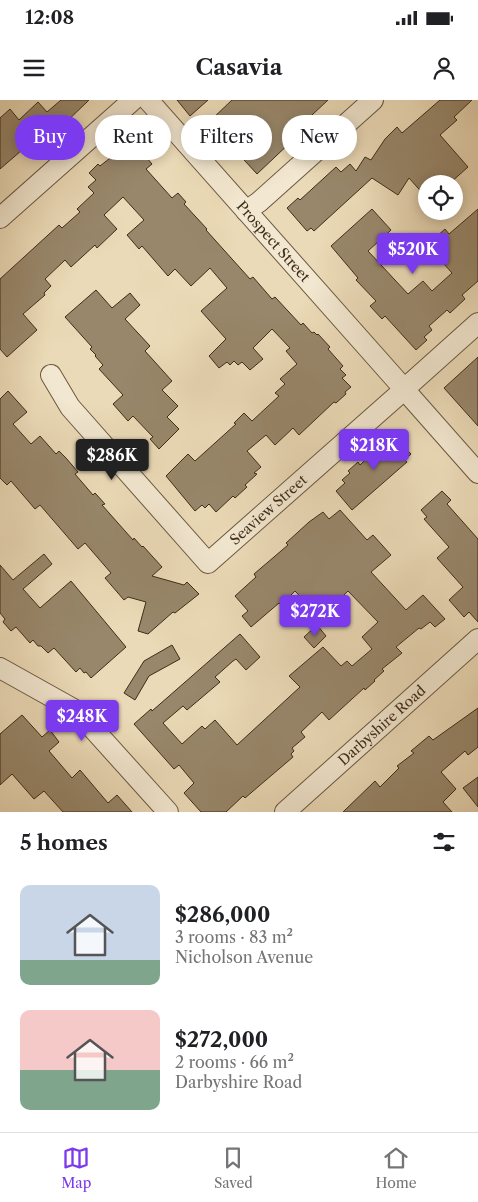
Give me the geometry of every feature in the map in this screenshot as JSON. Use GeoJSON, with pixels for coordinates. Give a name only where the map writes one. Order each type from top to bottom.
{"type":"FeatureCollection","features":[{"type":"Feature","properties":{"kind":"street"},"geometry":{"type":"LineString","coordinates":[[0,218],[134,100]]}},
{"type":"Feature","properties":{"kind":"street","name":"Prospect Street"},"geometry":{"type":"LineString","coordinates":[[148,100],[478,473]]}},
{"type":"Feature","properties":{"kind":"street"},"geometry":{"type":"LineString","coordinates":[[246,211],[259,202],[373,100]]}},
{"type":"Feature","properties":{"kind":"street","name":"Seaview Street"},"geometry":{"type":"LineString","coordinates":[[51,375],[70,407],[208,563],[478,324]]}},
{"type":"Feature","properties":{"kind":"street","name":"Darbyshire Road"},"geometry":{"type":"LineString","coordinates":[[285,812],[478,639]]}},
{"type":"Feature","properties":{"kind":"street"},"geometry":{"type":"LineString","coordinates":[[0,668],[77,711],[168,812]]}},
{"type":"Feature","properties":{"kind":"building"},"geometry":{"type":"Polygon","coordinates":[[[61,100],[89,100],[73,115],[24,115],[38,102],[47,112],[61,100]]]}},
{"type":"Feature","properties":{"kind":"building"},"geometry":{"type":"Polygon","coordinates":[[[177,100],[208,100],[191,115],[177,100]]]}},
{"type":"Feature","properties":{"kind":"building"},"geometry":{"type":"Polygon","coordinates":[[[232,100],[328,100],[312,115],[282,115],[282,150],[272,160],[272,115],[216,115],[232,100]]]}},
{"type":"Feature","properties":{"kind":"building"},"geometry":{"type":"Polygon","coordinates":[[[440,100],[472,100],[454,117],[457,120],[440,135],[468,167],[459,175],[418,175],[418,188],[409,178],[398,195],[372,178],[314,231],[311,228],[307,231],[287,208],[298,198],[300,200],[336,167],[341,172],[350,164],[356,171],[365,157],[371,160],[385,139],[397,127],[402,133],[440,100]]]}},
{"type":"Feature","properties":{"kind":"building"},"geometry":{"type":"Polygon","coordinates":[[[10,109],[15,115],[15,156],[0,169],[0,118],[10,109]]]}},
{"type":"Feature","properties":{"kind":"building"},"geometry":{"type":"Polygon","coordinates":[[[108,160],[149,160],[152,164],[146,169],[172,198],[178,193],[186,202],[184,204],[250,279],[253,277],[272,299],[275,297],[301,325],[303,323],[312,333],[318,334],[330,347],[328,349],[343,366],[340,369],[346,375],[342,378],[351,387],[345,392],[346,394],[336,403],[334,402],[299,435],[293,428],[275,445],[266,435],[247,451],[261,467],[254,473],[257,474],[245,485],[247,487],[235,498],[233,496],[216,512],[209,504],[205,508],[202,505],[195,511],[166,476],[188,454],[195,461],[236,424],[234,423],[244,413],[252,421],[279,396],[275,393],[285,384],[280,379],[297,364],[286,351],[290,348],[272,329],[253,348],[263,359],[250,370],[242,362],[238,365],[234,361],[230,365],[227,362],[219,368],[209,356],[226,339],[201,311],[227,288],[210,268],[191,286],[175,269],[168,276],[142,246],[139,249],[127,235],[144,220],[123,197],[104,215],[117,229],[97,248],[95,245],[71,267],[65,260],[45,279],[51,286],[44,293],[45,295],[23,314],[37,330],[7,357],[0,349],[0,279],[59,225],[62,228],[80,212],[77,209],[94,193],[88,187],[96,180],[89,173],[98,164],[100,166],[108,160]]]}},
{"type":"Feature","properties":{"kind":"building"},"geometry":{"type":"Polygon","coordinates":[[[244,160],[272,160],[257,174],[244,160]]]}},
{"type":"Feature","properties":{"kind":"building"},"geometry":{"type":"Polygon","coordinates":[[[372,209],[391,230],[368,251],[408,294],[423,281],[432,291],[452,273],[427,245],[445,229],[449,234],[478,209],[478,281],[462,295],[465,299],[450,313],[447,310],[429,326],[432,330],[424,337],[427,340],[416,350],[385,316],[382,319],[370,306],[376,301],[356,280],[358,278],[331,246],[372,209]]]}},
{"type":"Feature","properties":{"kind":"building"},"geometry":{"type":"Polygon","coordinates":[[[96,290],[112,308],[130,293],[140,305],[125,319],[150,346],[145,351],[172,381],[162,390],[178,406],[167,417],[179,429],[159,449],[150,439],[153,437],[133,416],[128,421],[113,404],[123,395],[99,369],[103,365],[90,349],[92,347],[65,317],[96,290]]]}},
{"type":"Feature","properties":{"kind":"building"},"geometry":{"type":"Polygon","coordinates":[[[478,357],[478,426],[444,388],[478,357]]]}},
{"type":"Feature","properties":{"kind":"building"},"geometry":{"type":"Polygon","coordinates":[[[8,391],[27,412],[13,424],[31,444],[40,436],[56,454],[59,451],[66,458],[78,472],[75,474],[93,495],[95,493],[105,504],[102,505],[133,540],[134,538],[143,546],[162,567],[152,576],[184,585],[187,582],[199,594],[175,613],[173,612],[148,634],[138,631],[146,602],[128,597],[124,600],[105,578],[111,573],[85,543],[78,549],[40,505],[35,509],[11,481],[7,485],[0,478],[0,399],[8,391]]]}},
{"type":"Feature","properties":{"kind":"building"},"geometry":{"type":"Polygon","coordinates":[[[395,432],[405,443],[402,445],[411,454],[405,460],[407,462],[352,510],[336,491],[345,483],[342,480],[350,473],[348,471],[358,462],[360,465],[395,432]]]}},
{"type":"Feature","properties":{"kind":"building"},"geometry":{"type":"Polygon","coordinates":[[[442,491],[451,500],[447,504],[478,539],[478,622],[469,612],[464,617],[449,600],[463,587],[437,558],[449,547],[424,519],[427,517],[421,510],[442,491]]]}},
{"type":"Feature","properties":{"kind":"building"},"geometry":{"type":"Polygon","coordinates":[[[340,510],[367,540],[373,535],[391,555],[371,572],[406,610],[423,595],[445,619],[435,627],[430,622],[421,629],[419,628],[396,647],[402,653],[382,669],[384,671],[375,681],[365,690],[364,688],[329,720],[322,712],[301,732],[305,737],[292,748],[294,751],[291,754],[293,757],[245,798],[243,796],[226,812],[201,812],[184,793],[194,783],[179,765],[174,769],[134,724],[151,709],[152,711],[240,634],[260,657],[246,670],[236,659],[233,661],[215,677],[220,682],[187,710],[183,706],[163,723],[182,744],[202,726],[205,729],[215,720],[237,745],[300,687],[289,676],[323,647],[341,666],[347,661],[352,666],[372,649],[362,637],[378,622],[348,591],[334,605],[323,596],[310,607],[295,591],[281,605],[279,603],[251,627],[242,616],[248,611],[235,596],[256,577],[254,574],[288,545],[286,543],[309,522],[323,512],[329,519],[340,510]]]}},
{"type":"Feature","properties":{"kind":"building"},"geometry":{"type":"Polygon","coordinates":[[[44,554],[52,564],[23,589],[40,608],[71,581],[126,647],[91,678],[80,668],[76,672],[54,648],[48,653],[33,640],[30,643],[16,627],[11,631],[3,622],[5,619],[0,613],[0,565],[13,580],[44,554]]]}},
{"type":"Feature","properties":{"kind":"building"},"geometry":{"type":"Polygon","coordinates":[[[317,625],[326,636],[314,648],[304,637],[317,625]]]}},
{"type":"Feature","properties":{"kind":"building"},"geometry":{"type":"Polygon","coordinates":[[[172,645],[180,659],[149,676],[135,700],[124,693],[144,661],[172,645]]]}},
{"type":"Feature","properties":{"kind":"building"},"geometry":{"type":"Polygon","coordinates":[[[478,708],[478,747],[468,755],[465,751],[441,772],[456,789],[443,802],[452,812],[343,812],[375,781],[380,787],[399,768],[397,766],[414,753],[411,751],[429,736],[433,740],[478,708]]]}},
{"type":"Feature","properties":{"kind":"building"},"geometry":{"type":"Polygon","coordinates":[[[22,715],[42,737],[50,730],[59,742],[49,751],[72,778],[80,770],[108,803],[117,795],[132,812],[63,812],[44,791],[34,799],[12,774],[0,785],[0,734],[22,715]]]}},
{"type":"Feature","properties":{"kind":"building"},"geometry":{"type":"Polygon","coordinates":[[[478,777],[478,807],[463,788],[478,777]]]}}]}
